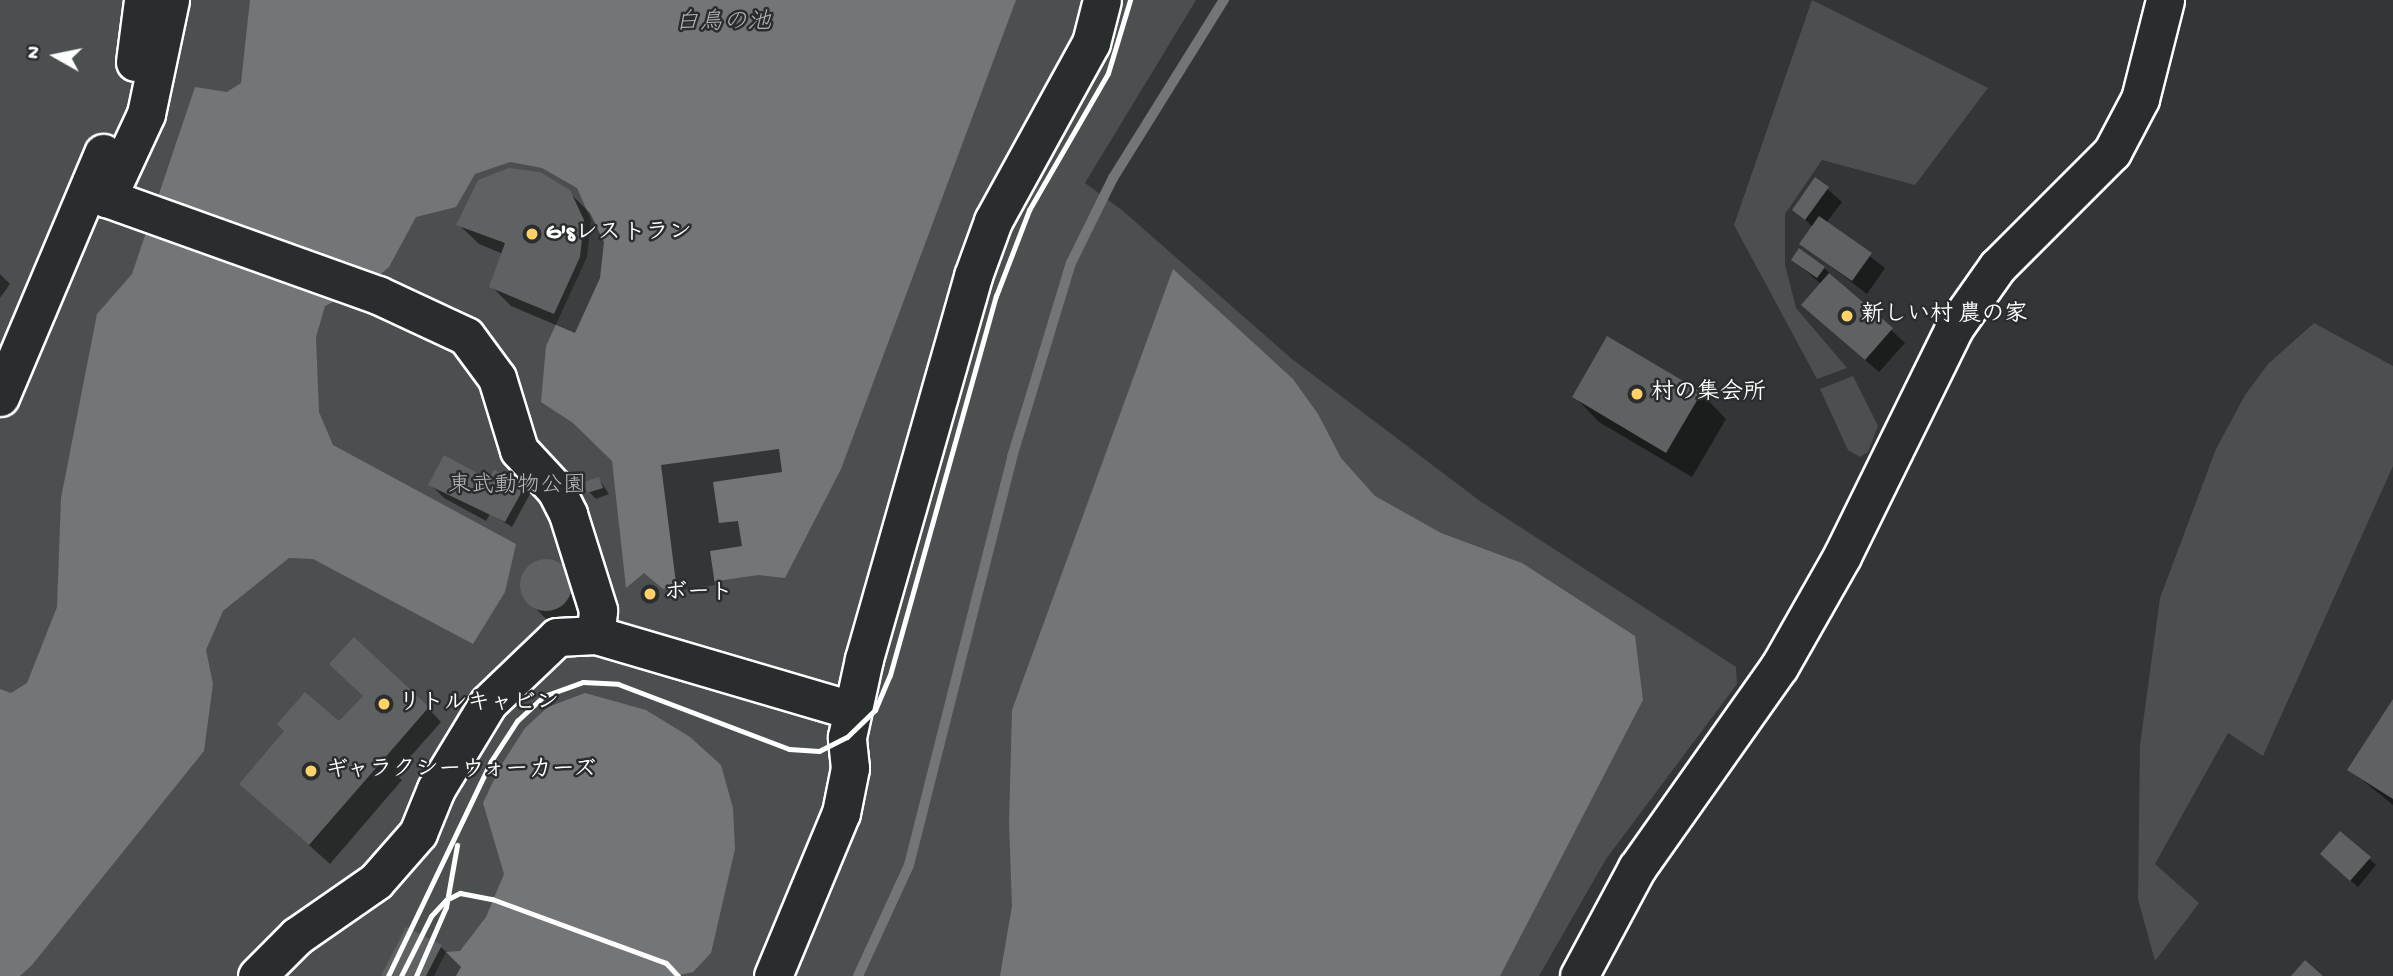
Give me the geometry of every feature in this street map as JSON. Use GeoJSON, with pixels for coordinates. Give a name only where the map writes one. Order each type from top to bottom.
{"type":"FeatureCollection","features":[{"type":"Feature","properties":{"kind":"street"},"geometry":{"type":"LineString","coordinates":[[0,397],[123,110],[139,45],[143,0]]}},
{"type":"Feature","properties":{"kind":"street"},"geometry":{"type":"LineString","coordinates":[[170,0],[146,114],[107,198],[378,295],[466,335],[497,378],[519,450],[556,490],[568,514],[598,610],[596,635]]}},
{"type":"Feature","properties":{"kind":"street"},"geometry":{"type":"LineString","coordinates":[[773,976],[841,813],[850,768],[847,737],[852,710],[973,276],[993,221],[1091,43],[1102,0]]}},
{"type":"Feature","properties":{"kind":"street"},"geometry":{"type":"LineString","coordinates":[[1579,976],[1637,868],[1779,667],[1842,556],[1954,328],[1997,267],[2112,152],[2140,99],[2165,0]]}},
{"type":"Feature","properties":{"kind":"street"},"geometry":{"type":"LineString","coordinates":[[257,976],[297,936],[376,881],[418,833],[436,789],[488,703],[557,637],[596,635],[852,710]]}},
{"type":"Feature","properties":{"kind":"green space","name":"東武動物公園"},"geometry":{"type":"Polygon","coordinates":[[[0,0],[1196,0],[1085,183],[1123,211],[1292,359],[1480,501],[1736,667],[1737,684],[1606,859],[1539,976],[0,976],[0,0]]]}},
{"type":"Feature","properties":{"kind":"green space"},"geometry":{"type":"Polygon","coordinates":[[[1812,0],[1988,88],[1915,185],[1822,160],[1785,214],[1785,265],[1796,308],[1847,368],[1817,379],[1734,225],[1812,0]]]}},
{"type":"Feature","properties":{"kind":"green space"},"geometry":{"type":"Polygon","coordinates":[[[2314,323],[2393,366],[2393,466],[2263,756],[2228,733],[2155,864],[2199,903],[2155,961],[2138,899],[2140,745],[2160,598],[2216,449],[2245,395],[2268,364],[2314,323]]]}},
{"type":"Feature","properties":{"kind":"green space"},"geometry":{"type":"Polygon","coordinates":[[[1853,376],[1878,426],[1868,452],[1860,457],[1848,450],[1820,389],[1853,376]]]}},
{"type":"Feature","properties":{"kind":"water","name":"白鳥の池"},"geometry":{"type":"Polygon","coordinates":[[[250,0],[1016,0],[841,469],[785,578],[758,575],[663,589],[644,573],[626,588],[612,461],[573,423],[541,402],[546,346],[587,257],[591,220],[577,188],[542,168],[510,162],[475,174],[456,207],[416,217],[389,267],[369,284],[325,306],[316,337],[319,412],[333,445],[516,544],[505,592],[473,644],[313,559],[289,558],[223,611],[206,650],[213,684],[204,751],[32,965],[20,976],[0,976],[0,689],[11,693],[27,683],[57,607],[61,498],[97,314],[132,274],[195,87],[227,92],[241,83],[250,0]]]}},
{"type":"Feature","properties":{"kind":"water"},"geometry":{"type":"Polygon","coordinates":[[[1173,269],[1293,379],[1318,414],[1341,458],[1375,496],[1441,533],[1522,563],[1635,636],[1643,700],[1500,976],[1000,976],[1012,906],[1009,823],[1012,710],[1173,269]]]}},
{"type":"Feature","properties":{"kind":"water"},"geometry":{"type":"Polygon","coordinates":[[[585,693],[646,710],[690,737],[721,765],[733,808],[735,849],[711,953],[693,972],[675,976],[434,976],[446,952],[460,951],[486,917],[504,874],[483,803],[500,767],[525,728],[548,707],[585,693]]]}},
{"type":"Feature","properties":{"kind":"pier"},"geometry":{"type":"Polygon","coordinates":[[[779,449],[782,472],[713,482],[719,523],[738,521],[742,546],[710,551],[715,585],[677,591],[661,465],[779,449]]]}},
{"type":"Feature","properties":{"kind":"building","name":"G'sレストラン"},"geometry":{"type":"Polygon","coordinates":[[[509,168],[540,172],[570,190],[584,220],[580,257],[554,314],[489,287],[505,243],[456,225],[478,180],[509,168]]]}},
{"type":"Feature","properties":{"kind":"building"},"geometry":{"type":"Polygon","coordinates":[[[1815,177],[1829,187],[1805,220],[1792,210],[1815,177]]]}},
{"type":"Feature","properties":{"kind":"building"},"geometry":{"type":"Polygon","coordinates":[[[1819,216],[1872,253],[1852,281],[1799,244],[1819,216]]]}},
{"type":"Feature","properties":{"kind":"building"},"geometry":{"type":"Polygon","coordinates":[[[1799,248],[1825,267],[1817,278],[1791,260],[1799,248]]]}},
{"type":"Feature","properties":{"kind":"building","name":"新しい村 農の家"},"geometry":{"type":"Polygon","coordinates":[[[1829,273],[1893,328],[1865,360],[1801,305],[1829,273]]]}},
{"type":"Feature","properties":{"kind":"building","name":"村の集会所"},"geometry":{"type":"Polygon","coordinates":[[[1607,336],[1702,392],[1666,453],[1572,397],[1607,336]]]}},
{"type":"Feature","properties":{"kind":"building"},"geometry":{"type":"Polygon","coordinates":[[[444,455],[488,479],[494,470],[525,486],[505,522],[428,485],[444,455]]]}},
{"type":"Feature","properties":{"kind":"building"},"geometry":{"type":"Polygon","coordinates":[[[599,477],[603,488],[587,493],[584,482],[599,477]]]}},
{"type":"Feature","properties":{"kind":"building"},"geometry":{"type":"Polygon","coordinates":[[[546,559],[556,561],[564,567],[570,575],[570,595],[564,603],[556,609],[546,611],[536,609],[528,603],[522,595],[520,585],[522,575],[528,567],[536,561],[546,559]]]}},
{"type":"Feature","properties":{"kind":"building","name":"ギャラクシーウォーカーズ"},"geometry":{"type":"Polygon","coordinates":[[[354,637],[429,707],[309,845],[239,784],[284,731],[277,724],[305,692],[339,721],[363,696],[329,664],[354,637]]]}},
{"type":"Feature","properties":{"kind":"building"},"geometry":{"type":"Polygon","coordinates":[[[2393,699],[2393,799],[2347,770],[2393,699]]]}},
{"type":"Feature","properties":{"kind":"building"},"geometry":{"type":"Polygon","coordinates":[[[2340,831],[2371,857],[2350,881],[2320,854],[2340,831]]]}},
{"type":"Feature","properties":{"kind":"building"},"geometry":{"type":"Polygon","coordinates":[[[406,927],[442,945],[426,976],[381,976],[406,927]]]}},
{"type":"Feature","properties":{"kind":"building"},"geometry":{"type":"Polygon","coordinates":[[[2305,960],[2323,976],[2291,976],[2305,960]]]}},
{"type":"Feature","properties":{"kind":"waterway"},"geometry":{"type":"LineString","coordinates":[[858,976],[909,865],[1012,457],[1071,263],[1113,178],[1224,0]]}},
{"type":"Feature","properties":{"kind":"railway"},"geometry":{"type":"LineString","coordinates":[[388,976],[491,761],[517,721],[544,696],[583,682],[618,684],[789,749],[819,751],[847,737],[875,710],[890,675],[996,296],[1029,210],[1108,73],[1130,0]]}},
{"type":"Feature","properties":{"kind":"railway"},"geometry":{"type":"LineString","coordinates":[[416,976],[446,907],[457,845]]}},
{"type":"Feature","properties":{"kind":"railway"},"geometry":{"type":"LineString","coordinates":[[401,976],[431,916],[446,900],[460,893],[492,899],[666,963],[678,976]]}},
{"type":"Feature","properties":{"kind":"place","name":"G'sレストラン"},"geometry":{"type":"Point","coordinates":[532,234]}},
{"type":"Feature","properties":{"kind":"place","name":"新しい村 農の家"},"geometry":{"type":"Point","coordinates":[1847,316]}},
{"type":"Feature","properties":{"kind":"place","name":"村の集会所"},"geometry":{"type":"Point","coordinates":[1637,394]}},
{"type":"Feature","properties":{"kind":"place","name":"ボート"},"geometry":{"type":"Point","coordinates":[650,594]}},
{"type":"Feature","properties":{"kind":"place","name":"リトルキャビン"},"geometry":{"type":"Point","coordinates":[384,704]}},
{"type":"Feature","properties":{"kind":"place","name":"ギャラクシーウォーカーズ"},"geometry":{"type":"Point","coordinates":[311,771]}}]}
